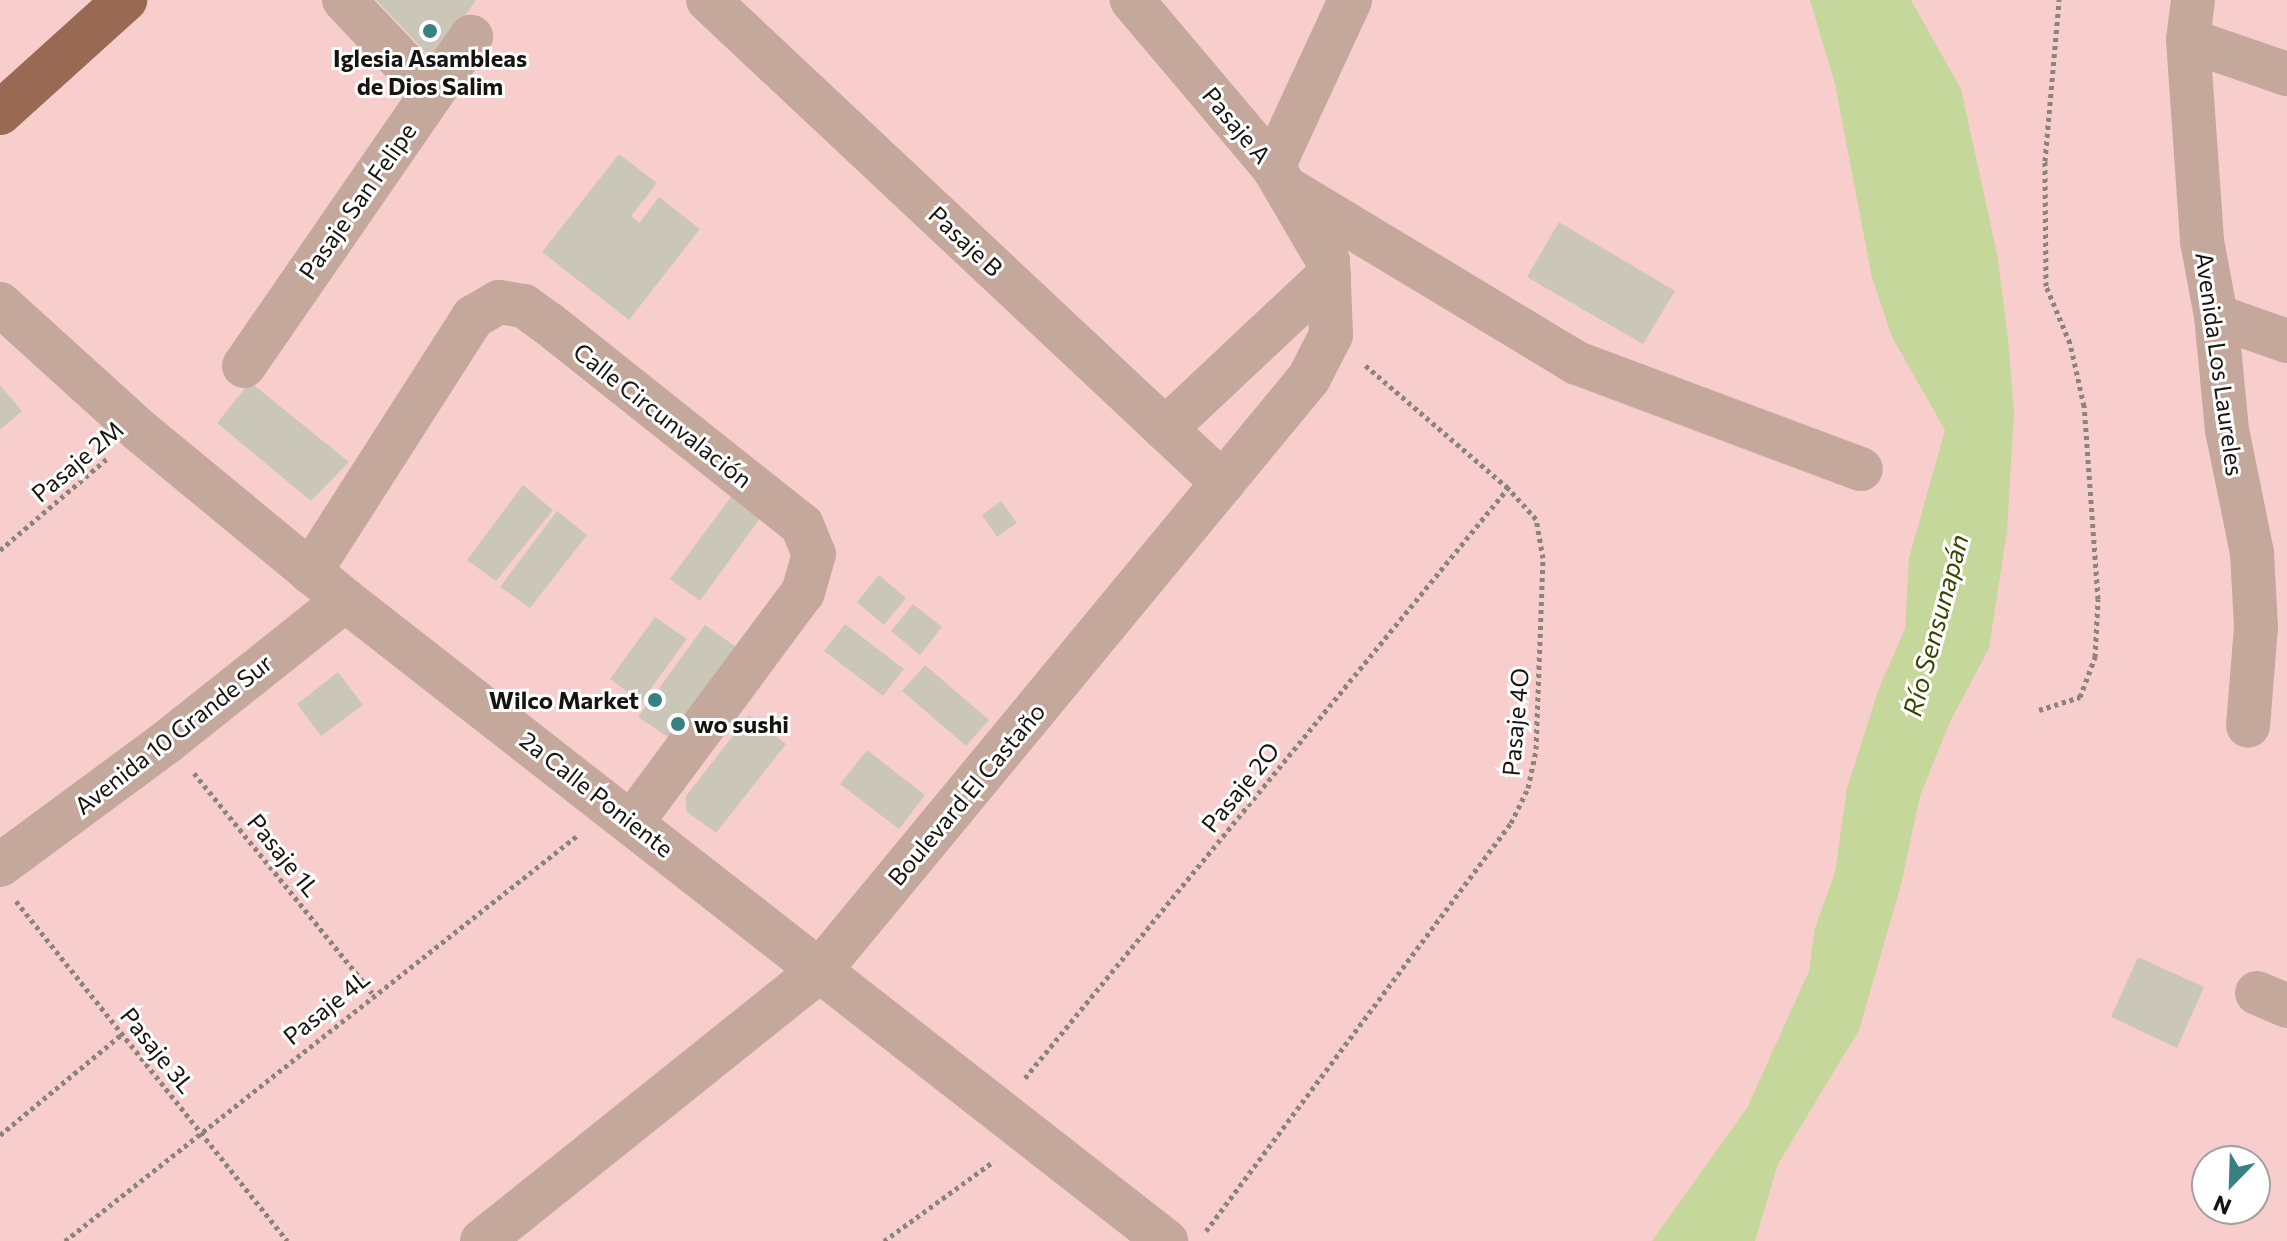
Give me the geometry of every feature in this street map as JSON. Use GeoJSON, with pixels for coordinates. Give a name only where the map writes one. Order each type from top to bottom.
{"type":"FeatureCollection","features":[{"type":"Feature","properties":{"kind":"main road"},"geometry":{"type":"LineString","coordinates":[[0,113],[125,0]]}},
{"type":"Feature","properties":{"kind":"street"},"geometry":{"type":"LineString","coordinates":[[344,0],[432,93]]}},
{"type":"Feature","properties":{"kind":"street","name":"Pasaje B"},"geometry":{"type":"LineString","coordinates":[[708,0],[1223,483]]}},
{"type":"Feature","properties":{"kind":"street","name":"Pasaje A"},"geometry":{"type":"LineString","coordinates":[[1132,0],[1280,178],[1328,268]]}},
{"type":"Feature","properties":{"kind":"street"},"geometry":{"type":"LineString","coordinates":[[1350,0],[1280,178],[1577,363],[1861,469]]}},
{"type":"Feature","properties":{"kind":"street"},"geometry":{"type":"LineString","coordinates":[[2191,20],[2287,74]]}},
{"type":"Feature","properties":{"kind":"street","name":"Avenida Los Laureles"},"geometry":{"type":"LineString","coordinates":[[2191,20],[2202,241],[2216,316],[2227,430],[2269,559],[2256,627],[2262,709]]}},
{"type":"Feature","properties":{"kind":"street","name":"Pasaje San Felipe"},"geometry":{"type":"LineString","coordinates":[[244,366],[471,37]]}},
{"type":"Feature","properties":{"kind":"street"},"geometry":{"type":"LineString","coordinates":[[1165,429],[1328,268]]}},
{"type":"Feature","properties":{"kind":"street","name":"Boulevard El Castaño"},"geometry":{"type":"LineString","coordinates":[[482,1241],[821,969],[1309,378],[1331,335],[1328,268]]}},
{"type":"Feature","properties":{"kind":"street","name":"Calle Circunvalación"},"geometry":{"type":"LineString","coordinates":[[310,572],[473,317],[499,302],[524,306],[549,324],[802,525],[814,554],[803,592],[623,814]]}},
{"type":"Feature","properties":{"kind":"street","name":"2a Calle Poniente"},"geometry":{"type":"LineString","coordinates":[[0,304],[140,431],[310,572],[1166,1241]]}},
{"type":"Feature","properties":{"kind":"street"},"geometry":{"type":"LineString","coordinates":[[2216,316],[2287,341]]}},
{"type":"Feature","properties":{"kind":"street","name":"Avenida 10 Grande Sur"},"geometry":{"type":"LineString","coordinates":[[5,879],[168,741],[345,600]]}},
{"type":"Feature","properties":{"kind":"path"},"geometry":{"type":"LineString","coordinates":[[2039,710],[2080,697],[2095,657],[2098,599],[2084,406],[2070,343],[2046,286],[2045,161],[2059,0]]}},
{"type":"Feature","properties":{"kind":"path","name":"Pasaje 4O"},"geometry":{"type":"LineString","coordinates":[[1198,1241],[1511,823],[1528,788],[1536,749],[1543,558],[1536,519],[1508,488],[1331,335]]}},
{"type":"Feature","properties":{"kind":"path","name":"Pasaje 2M"},"geometry":{"type":"LineString","coordinates":[[0,550],[140,431]]}},
{"type":"Feature","properties":{"kind":"path","name":"Pasaje 2O"},"geometry":{"type":"LineString","coordinates":[[884,1241],[1015,1123],[1508,488]]}},
{"type":"Feature","properties":{"kind":"path","name":"Pasaje 1L"},"geometry":{"type":"LineString","coordinates":[[168,741],[372,993]]}},
{"type":"Feature","properties":{"kind":"path","name":"Pasaje 4L"},"geometry":{"type":"LineString","coordinates":[[65,1241],[372,993],[623,814]]}},
{"type":"Feature","properties":{"kind":"path","name":"Pasaje 3L"},"geometry":{"type":"LineString","coordinates":[[5,879],[122,1034],[287,1241]]}},
{"type":"Feature","properties":{"kind":"path"},"geometry":{"type":"LineString","coordinates":[[0,1135],[122,1034]]}},
{"type":"Feature","properties":{"kind":"shaded area"},"geometry":{"type":"Polygon","coordinates":[[[0,0],[2287,0],[2287,1241],[0,1241],[0,0]]]}},
{"type":"Feature","properties":{"kind":"water","name":"Río Sensunapán"},"geometry":{"type":"Polygon","coordinates":[[[1810,0],[1911,0],[1961,89],[1998,258],[2008,339],[2014,413],[2007,531],[1989,648],[1949,724],[1920,796],[1901,885],[1859,1030],[1778,1164],[1755,1241],[1652,1241],[1747,1108],[1809,971],[1815,928],[1835,872],[1847,788],[1879,688],[1905,629],[1909,558],[1945,430],[1892,337],[1872,278],[1835,84],[1810,0]]]}},
{"type":"Feature","properties":{"kind":"building","name":"Iglesia Asambleas de Dios Salim"},"geometry":{"type":"Polygon","coordinates":[[[376,0],[476,0],[434,61],[376,0]]]}},
{"type":"Feature","properties":{"kind":"building"},"geometry":{"type":"Polygon","coordinates":[[[619,154],[657,183],[631,216],[639,223],[659,197],[700,229],[629,320],[542,252],[619,154]]]}},
{"type":"Feature","properties":{"kind":"building"},"geometry":{"type":"Polygon","coordinates":[[[1559,222],[1675,291],[1643,344],[1527,277],[1559,222]]]}},
{"type":"Feature","properties":{"kind":"building"},"geometry":{"type":"Polygon","coordinates":[[[250,382],[349,462],[311,501],[217,423],[250,382]]]}},
{"type":"Feature","properties":{"kind":"building"},"geometry":{"type":"Polygon","coordinates":[[[0,385],[22,411],[0,430],[0,385]]]}},
{"type":"Feature","properties":{"kind":"building"},"geometry":{"type":"Polygon","coordinates":[[[523,485],[553,510],[496,581],[467,560],[523,485]]]}},
{"type":"Feature","properties":{"kind":"building"},"geometry":{"type":"Polygon","coordinates":[[[736,490],[765,511],[700,601],[670,579],[736,490]]]}},
{"type":"Feature","properties":{"kind":"building"},"geometry":{"type":"Polygon","coordinates":[[[1001,501],[1017,523],[997,537],[982,515],[1001,501]]]}},
{"type":"Feature","properties":{"kind":"building"},"geometry":{"type":"Polygon","coordinates":[[[557,511],[587,535],[530,608],[500,587],[557,511]]]}},
{"type":"Feature","properties":{"kind":"building"},"geometry":{"type":"Polygon","coordinates":[[[879,575],[906,598],[884,625],[857,602],[879,575]]]}},
{"type":"Feature","properties":{"kind":"building"},"geometry":{"type":"Polygon","coordinates":[[[913,604],[942,627],[920,655],[891,631],[913,604]]]}},
{"type":"Feature","properties":{"kind":"building"},"geometry":{"type":"Polygon","coordinates":[[[655,617],[687,639],[641,702],[610,679],[655,617]]]}},
{"type":"Feature","properties":{"kind":"building"},"geometry":{"type":"Polygon","coordinates":[[[845,624],[904,669],[883,696],[824,651],[845,624]]]}},
{"type":"Feature","properties":{"kind":"building"},"geometry":{"type":"Polygon","coordinates":[[[705,625],[743,652],[674,741],[638,717],[705,625]]]}},
{"type":"Feature","properties":{"kind":"building"},"geometry":{"type":"Polygon","coordinates":[[[925,665],[989,720],[966,746],[902,691],[925,665]]]}},
{"type":"Feature","properties":{"kind":"building"},"geometry":{"type":"Polygon","coordinates":[[[338,672],[363,705],[321,736],[297,704],[338,672]]]}},
{"type":"Feature","properties":{"kind":"building"},"geometry":{"type":"Polygon","coordinates":[[[749,715],[786,744],[716,833],[686,811],[686,796],[749,715]]]}},
{"type":"Feature","properties":{"kind":"building"},"geometry":{"type":"Polygon","coordinates":[[[867,750],[925,795],[899,829],[840,784],[867,750]]]}},
{"type":"Feature","properties":{"kind":"building"},"geometry":{"type":"Polygon","coordinates":[[[2138,957],[2204,987],[2177,1048],[2111,1017],[2138,957]]]}},
{"type":"Feature","properties":{"kind":"place","name":"Iglesia Asambleas de Dios Salim"},"geometry":{"type":"Point","coordinates":[430,31]}},
{"type":"Feature","properties":{"kind":"place","name":"Wilco Market"},"geometry":{"type":"Point","coordinates":[655,700]}},
{"type":"Feature","properties":{"kind":"place","name":"wo sushi"},"geometry":{"type":"Point","coordinates":[678,724]}}]}
